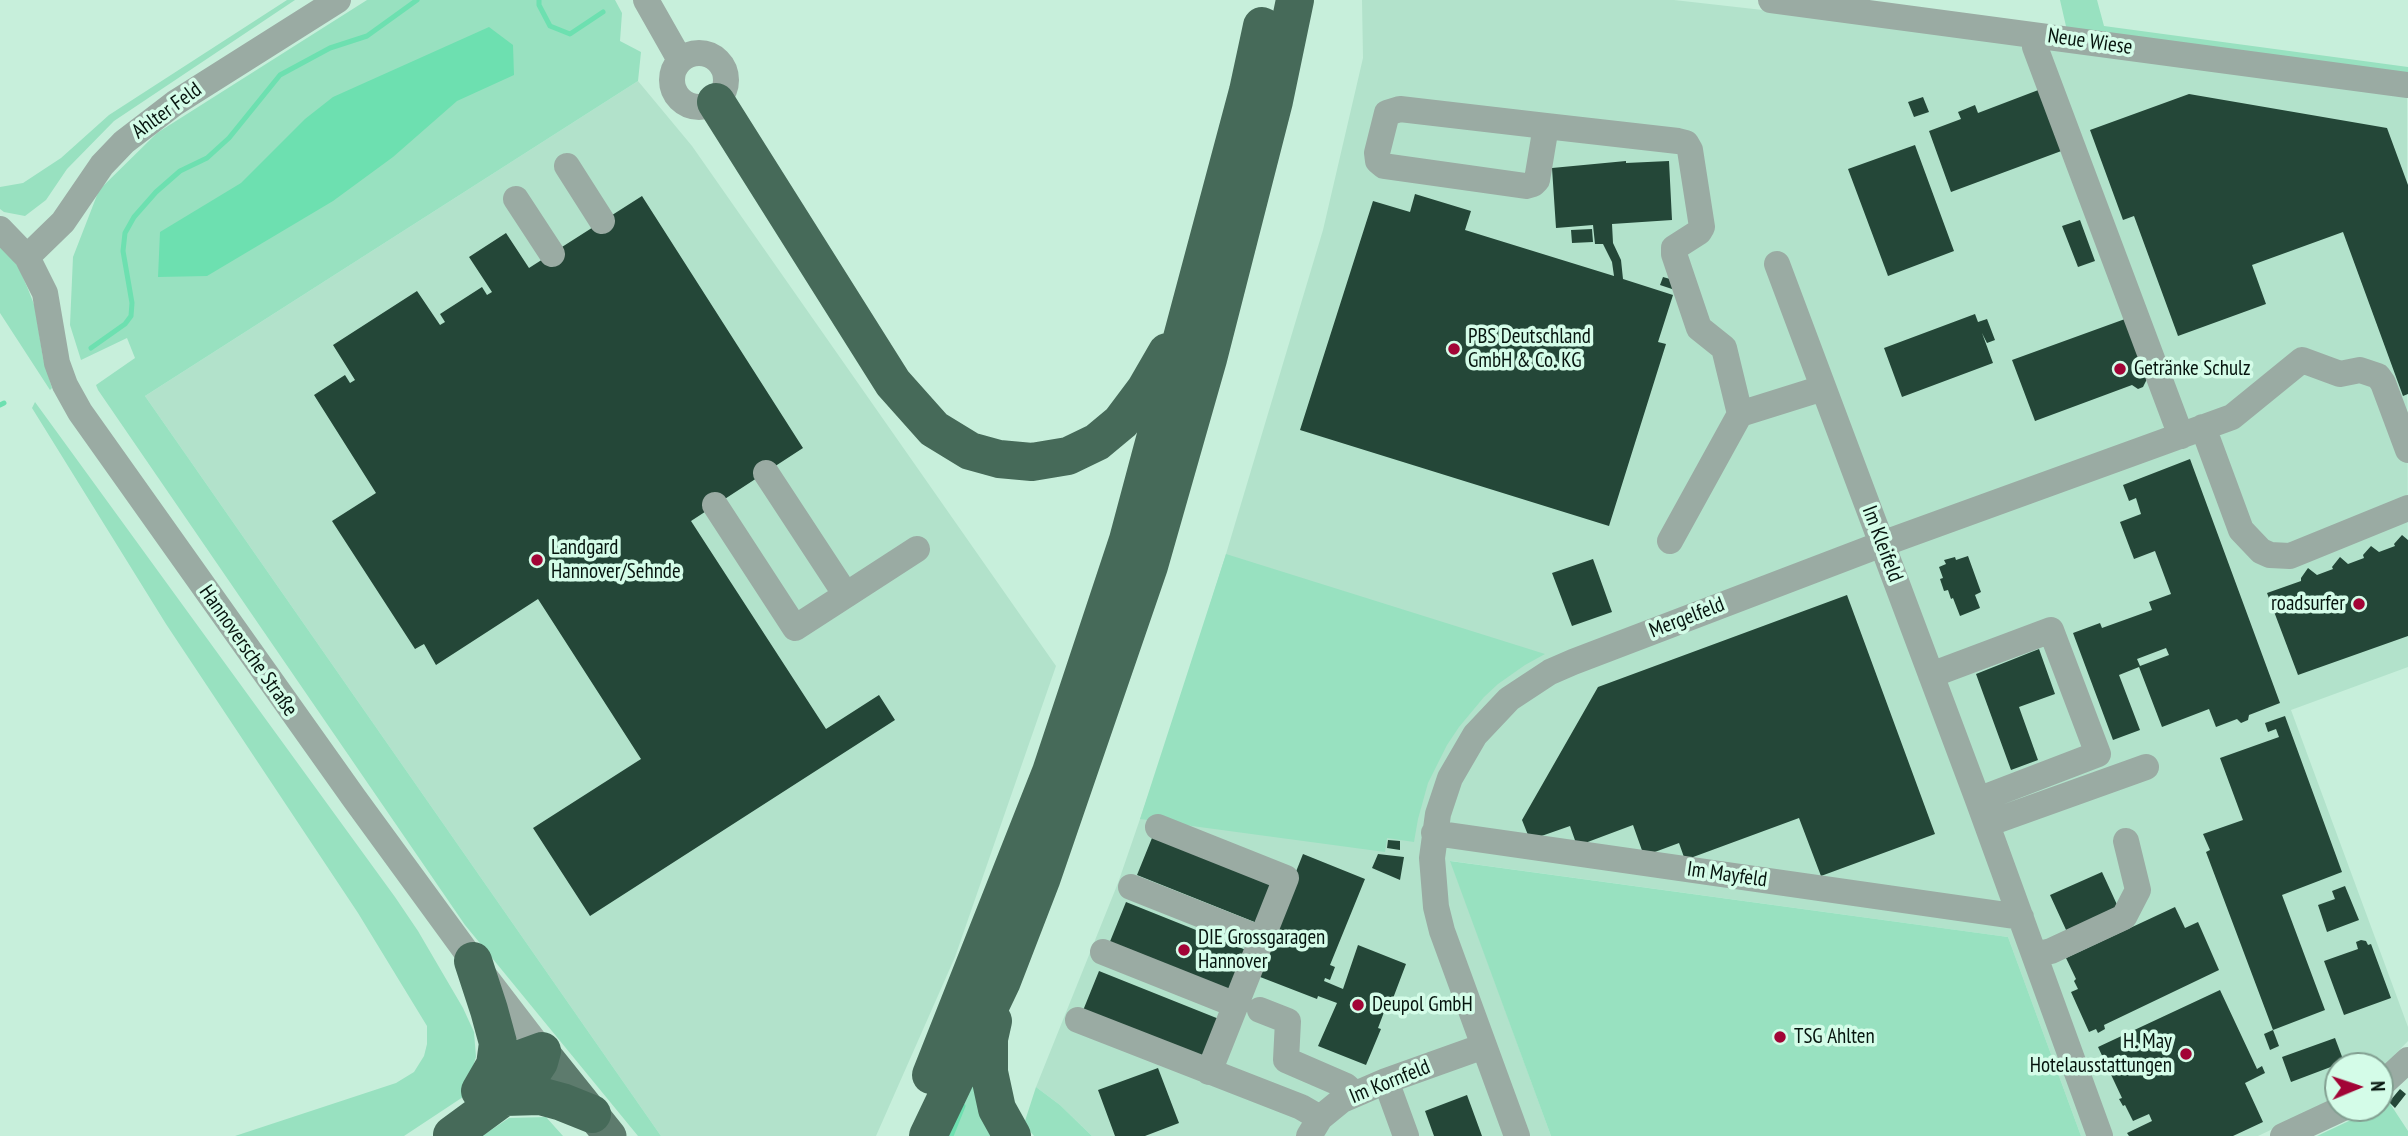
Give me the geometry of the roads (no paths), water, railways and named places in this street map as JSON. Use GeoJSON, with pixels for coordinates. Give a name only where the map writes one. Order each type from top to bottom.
{"type":"FeatureCollection","features":[{"type":"Feature","properties":{"kind":"highway"},"geometry":{"type":"LineString","coordinates":[[907,1136],[1051,772],[1128,540],[1248,91],[1267,0]]}},
{"type":"Feature","properties":{"kind":"highway"},"geometry":{"type":"LineString","coordinates":[[928,1136],[1002,981],[1041,880],[1149,566],[1215,334],[1274,101],[1294,0]]}},
{"type":"Feature","properties":{"kind":"highway"},"geometry":{"type":"LineString","coordinates":[[716,102],[893,383],[934,429],[970,451],[999,459],[1032,462],[1069,456],[1097,442],[1121,422],[1145,390],[1191,311]]}},
{"type":"Feature","properties":{"kind":"highway"},"geometry":{"type":"LineString","coordinates":[[473,961],[498,1043],[495,1091]]}},
{"type":"Feature","properties":{"kind":"highway"},"geometry":{"type":"LineString","coordinates":[[1002,981],[989,1040],[988,1064],[997,1109],[1012,1136]]}},
{"type":"Feature","properties":{"kind":"highway"},"geometry":{"type":"LineString","coordinates":[[452,1136],[466,1107],[495,1091],[520,1059],[542,1051]]}},
{"type":"Feature","properties":{"kind":"highway"},"geometry":{"type":"LineString","coordinates":[[495,1091],[540,1096],[562,1102],[601,1125]]}},
{"type":"Feature","properties":{"kind":"main road"},"geometry":{"type":"LineString","coordinates":[[542,1051],[601,1125]]}},
{"type":"Feature","properties":{"kind":"street","name":"Ahlter Feld"},"geometry":{"type":"LineString","coordinates":[[27,257],[63,222],[102,165],[124,142],[176,103],[338,0]]}},
{"type":"Feature","properties":{"kind":"street"},"geometry":{"type":"LineString","coordinates":[[646,0],[680,60]]}},
{"type":"Feature","properties":{"kind":"street","name":"Neue Wiese"},"geometry":{"type":"LineString","coordinates":[[1771,0],[2408,85]]}},
{"type":"Feature","properties":{"kind":"street"},"geometry":{"type":"LineString","coordinates":[[2035,47],[2192,431],[2241,530],[2261,551],[2270,555],[2290,556],[2408,508]]}},
{"type":"Feature","properties":{"kind":"street"},"geometry":{"type":"LineString","coordinates":[[703,53],[715,58],[723,67],[726,79],[724,92],[716,102],[702,108],[687,105],[675,94],[671,83],[673,71],[680,60],[691,54],[703,53]]}},
{"type":"Feature","properties":{"kind":"street"},"geometry":{"type":"LineString","coordinates":[[1546,126],[1537,180],[1526,186],[1384,166],[1378,161],[1387,113],[1393,110],[1546,126],[1685,143],[1690,150],[1702,227],[1699,232],[1674,248],[1674,254],[1699,328],[1724,348],[1740,414],[1670,541]]}},
{"type":"Feature","properties":{"kind":"street"},"geometry":{"type":"LineString","coordinates":[[567,166],[603,221]]}},
{"type":"Feature","properties":{"kind":"street"},"geometry":{"type":"LineString","coordinates":[[516,198],[552,254]]}},
{"type":"Feature","properties":{"kind":"street","name":"Hannoversche Straße"},"geometry":{"type":"LineString","coordinates":[[0,229],[27,257],[45,292],[57,363],[65,385],[80,412],[241,641],[473,961],[542,1051]]}},
{"type":"Feature","properties":{"kind":"street","name":"Im Kleifeld"},"geometry":{"type":"LineString","coordinates":[[1777,264],[1983,812],[2100,1136]]}},
{"type":"Feature","properties":{"kind":"street","name":"Mergelfeld"},"geometry":{"type":"LineString","coordinates":[[1517,1136],[1442,932],[1432,870],[1434,833],[1443,796],[1461,756],[1491,716],[1529,685],[1573,662],[1882,544],[2232,417],[2302,360],[2340,374],[2360,370],[2378,376],[2408,450]]}},
{"type":"Feature","properties":{"kind":"street"},"geometry":{"type":"LineString","coordinates":[[1740,414],[1823,388]]}},
{"type":"Feature","properties":{"kind":"street"},"geometry":{"type":"LineString","coordinates":[[766,473],[846,595]]}},
{"type":"Feature","properties":{"kind":"street"},"geometry":{"type":"LineString","coordinates":[[715,505],[795,628],[917,549]]}},
{"type":"Feature","properties":{"kind":"street"},"geometry":{"type":"LineString","coordinates":[[1931,675],[2051,630],[2098,754],[1983,812]]}},
{"type":"Feature","properties":{"kind":"street"},"geometry":{"type":"LineString","coordinates":[[1983,812],[2146,767]]}},
{"type":"Feature","properties":{"kind":"street"},"geometry":{"type":"LineString","coordinates":[[1158,827],[1286,878],[1262,939],[1248,1007],[1209,1072]]}},
{"type":"Feature","properties":{"kind":"street","name":"Im Mayfeld"},"geometry":{"type":"LineString","coordinates":[[1434,833],[2021,917]]}},
{"type":"Feature","properties":{"kind":"street"},"geometry":{"type":"LineString","coordinates":[[2035,955],[2051,951],[2124,917],[2138,890],[2126,841]]}},
{"type":"Feature","properties":{"kind":"street"},"geometry":{"type":"LineString","coordinates":[[1131,887],[1262,939]]}},
{"type":"Feature","properties":{"kind":"street"},"geometry":{"type":"LineString","coordinates":[[1103,952],[1288,1021],[1286,1060],[1346,1086],[1355,1094]]}},
{"type":"Feature","properties":{"kind":"street"},"geometry":{"type":"LineString","coordinates":[[1078,1020],[1301,1107],[1315,1127]]}},
{"type":"Feature","properties":{"kind":"street","name":"Im Kornfeld"},"geometry":{"type":"LineString","coordinates":[[1315,1127],[1342,1100],[1483,1046]]}},
{"type":"Feature","properties":{"kind":"street"},"geometry":{"type":"LineString","coordinates":[[2394,1073],[2408,1060]]}},
{"type":"Feature","properties":{"kind":"street"},"geometry":{"type":"LineString","coordinates":[[1386,1081],[1406,1136]]}},
{"type":"Feature","properties":{"kind":"street"},"geometry":{"type":"LineString","coordinates":[[2283,1136],[2324,1117]]}},
{"type":"Feature","properties":{"kind":"waterway"},"geometry":{"type":"LineString","coordinates":[[91,348],[125,324],[131,316],[132,303],[123,251],[125,233],[134,217],[156,192],[180,171],[207,158],[229,138],[280,75],[330,48],[367,36],[417,0]]}},
{"type":"Feature","properties":{"kind":"waterway"},"geometry":{"type":"LineString","coordinates":[[539,0],[550,26],[570,34],[603,12]]}},
{"type":"Feature","properties":{"kind":"waterway"},"geometry":{"type":"LineString","coordinates":[[0,405],[4,403]]}},
{"type":"Feature","properties":{"kind":"waterway"},"geometry":{"type":"LineString","coordinates":[[951,1136],[963,1106]]}},
{"type":"Feature","properties":{"kind":"place","name":"PBS Deutschland GmbH & Co. KG"},"geometry":{"type":"Point","coordinates":[1454,349]}},
{"type":"Feature","properties":{"kind":"place","name":"Getränke Schulz"},"geometry":{"type":"Point","coordinates":[2120,369]}},
{"type":"Feature","properties":{"kind":"place","name":"Landgard Hannover/Sehnde"},"geometry":{"type":"Point","coordinates":[537,560]}},
{"type":"Feature","properties":{"kind":"place","name":"roadsurfer"},"geometry":{"type":"Point","coordinates":[2359,604]}},
{"type":"Feature","properties":{"kind":"place","name":"DIE Grossgaragen Hannover"},"geometry":{"type":"Point","coordinates":[1184,950]}},
{"type":"Feature","properties":{"kind":"place","name":"Deupol GmbH"},"geometry":{"type":"Point","coordinates":[1358,1005]}},
{"type":"Feature","properties":{"kind":"place","name":"TSG Ahlten"},"geometry":{"type":"Point","coordinates":[1780,1037]}},
{"type":"Feature","properties":{"kind":"place","name":"H. May Hotelausstattungen"},"geometry":{"type":"Point","coordinates":[2186,1054]}}]}
